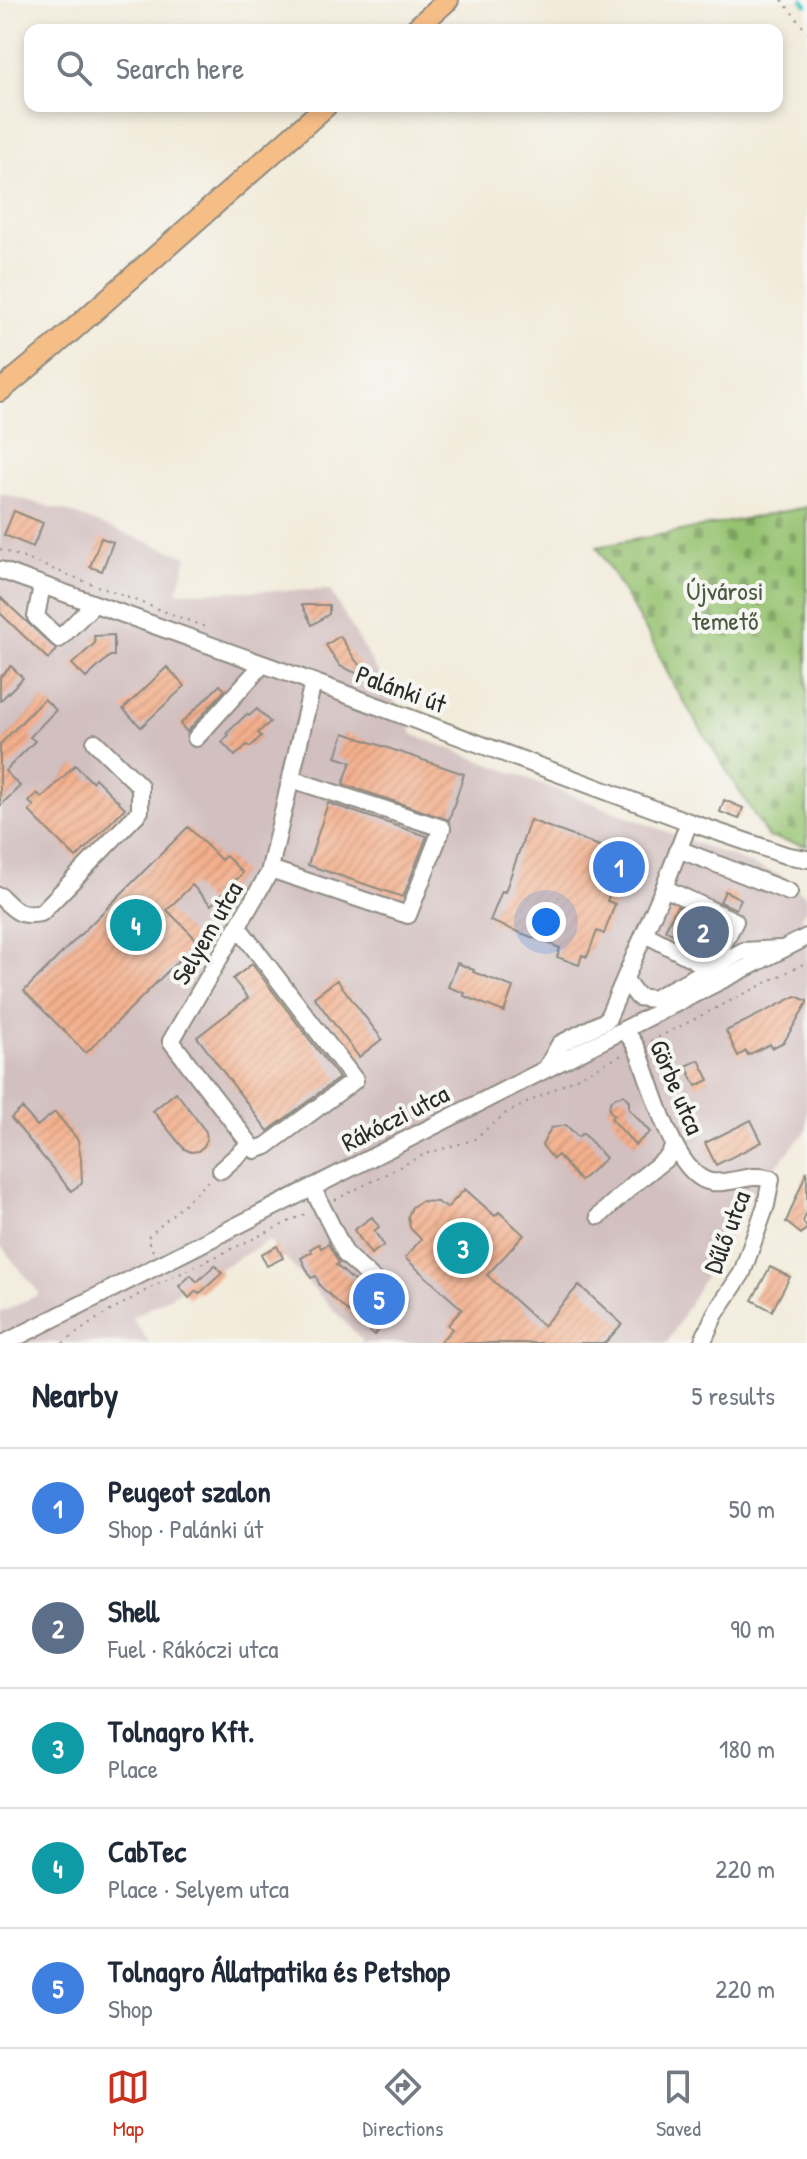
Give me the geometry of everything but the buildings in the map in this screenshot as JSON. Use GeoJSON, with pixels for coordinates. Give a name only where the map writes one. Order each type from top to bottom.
{"type":"FeatureCollection","features":[{"type":"Feature","properties":{"kind":"main road"},"geometry":{"type":"LineString","coordinates":[[421,24],[448,0]]}},
{"type":"Feature","properties":{"kind":"main road"},"geometry":{"type":"LineString","coordinates":[[0,391],[319,112]]}},
{"type":"Feature","properties":{"kind":"street","name":"Palánki út"},"geometry":{"type":"LineString","coordinates":[[0,570],[689,822],[785,855],[807,859]]}},
{"type":"Feature","properties":{"kind":"street"},"geometry":{"type":"LineString","coordinates":[[42,585],[36,617],[59,639],[94,604]]}},
{"type":"Feature","properties":{"kind":"street"},"geometry":{"type":"LineString","coordinates":[[196,738],[263,664]]}},
{"type":"Feature","properties":{"kind":"street","name":"Selyem utca"},"geometry":{"type":"LineString","coordinates":[[250,1144],[171,1041],[270,869],[313,682]]}},
{"type":"Feature","properties":{"kind":"street"},"geometry":{"type":"LineString","coordinates":[[0,896],[27,916],[41,913],[140,811],[140,786],[95,742]]}},
{"type":"Feature","properties":{"kind":"street"},"geometry":{"type":"LineString","coordinates":[[270,869],[408,915],[442,828],[291,779]]}},
{"type":"Feature","properties":{"kind":"street"},"geometry":{"type":"LineString","coordinates":[[545,1070],[560,1044],[607,1020],[689,822]]}},
{"type":"Feature","properties":{"kind":"street"},"geometry":{"type":"LineString","coordinates":[[678,849],[789,892]]}},
{"type":"Feature","properties":{"kind":"street","name":"Palánki út"},"geometry":{"type":"LineString","coordinates":[[785,855],[807,869]]}},
{"type":"Feature","properties":{"kind":"street"},"geometry":{"type":"LineString","coordinates":[[645,934],[702,964],[717,956],[735,921],[664,888]]}},
{"type":"Feature","properties":{"kind":"street"},"geometry":{"type":"LineString","coordinates":[[221,1170],[250,1144],[255,1150],[266,1146],[355,1080],[238,927]]}},
{"type":"Feature","properties":{"kind":"street","name":"Rákóczi utca"},"geometry":{"type":"LineString","coordinates":[[5,1343],[807,937]]}},
{"type":"Feature","properties":{"kind":"street"},"geometry":{"type":"LineString","coordinates":[[625,980],[638,997],[653,999],[743,951],[786,948]]}},
{"type":"Feature","properties":{"kind":"street","name":"Görbe utca"},"geometry":{"type":"LineString","coordinates":[[625,1031],[637,1048],[674,1146],[694,1174],[710,1182],[762,1176],[771,1179]]}},
{"type":"Feature","properties":{"kind":"street"},"geometry":{"type":"LineString","coordinates":[[599,1216],[668,1157],[674,1146]]}},
{"type":"Feature","properties":{"kind":"street","name":"Dűlő utca"},"geometry":{"type":"LineString","coordinates":[[702,1343],[715,1314],[742,1273],[766,1205],[771,1179]]}},
{"type":"Feature","properties":{"kind":"street"},"geometry":{"type":"LineString","coordinates":[[312,1187],[346,1255],[398,1302]]}},
{"type":"Feature","properties":{"kind":"path"},"geometry":{"type":"LineString","coordinates":[[782,0],[807,32]]}},
{"type":"Feature","properties":{"kind":"path"},"geometry":{"type":"LineString","coordinates":[[63,1343],[98,1318],[152,1287],[244,1241],[261,1236],[425,1154],[473,1140]]}},
{"type":"Feature","properties":{"kind":"path"},"geometry":{"type":"LineString","coordinates":[[159,1264],[147,1238],[221,1170]]}},
{"type":"Feature","properties":{"kind":"shaded area"},"geometry":{"type":"Polygon","coordinates":[[[0,493],[69,512],[187,557],[177,592],[330,590],[414,735],[782,876],[807,897],[807,908],[801,916],[807,926],[807,1130],[751,1195],[667,1343],[361,1343],[362,1340],[269,1241],[132,1318],[150,1343],[0,1343],[0,1313],[40,1294],[0,1245],[0,493]]]}},
{"type":"Feature","properties":{"kind":"green space","name":"Újvárosi temető"},"geometry":{"type":"Polygon","coordinates":[[[807,507],[807,846],[768,837],[674,686],[651,639],[597,547],[807,507]]]}},
{"type":"Feature","properties":{"kind":"waterway"},"geometry":{"type":"LineString","coordinates":[[803,0],[807,5]]}},
{"type":"Feature","properties":{"kind":"place","name":"Peugeot szalon"},"geometry":{"type":"Point","coordinates":[619,867]}},
{"type":"Feature","properties":{"kind":"place","name":"CabTec"},"geometry":{"type":"Point","coordinates":[136,925]}},
{"type":"Feature","properties":{"kind":"place","name":"Shell"},"geometry":{"type":"Point","coordinates":[703,932]}},
{"type":"Feature","properties":{"kind":"place","name":"Tolnagro Kft."},"geometry":{"type":"Point","coordinates":[463,1248]}},
{"type":"Feature","properties":{"kind":"place","name":"Tolnagro Állatpatika és Petshop"},"geometry":{"type":"Point","coordinates":[379,1299]}}]}
